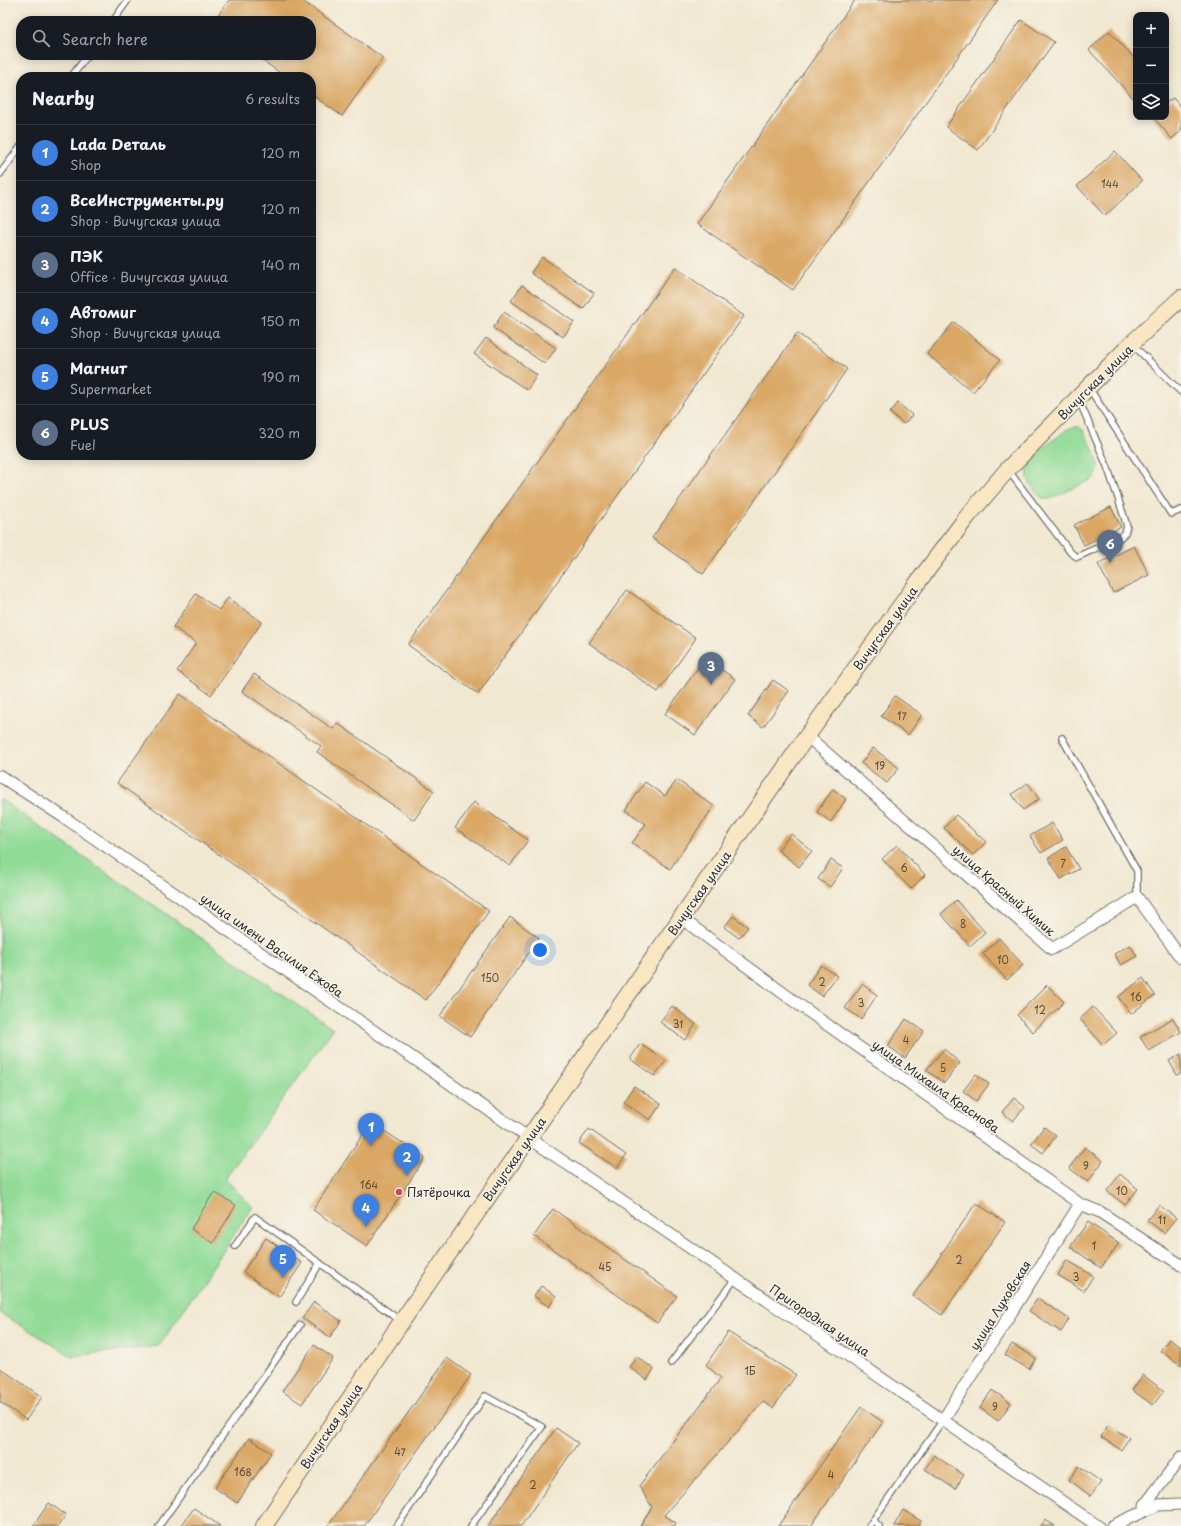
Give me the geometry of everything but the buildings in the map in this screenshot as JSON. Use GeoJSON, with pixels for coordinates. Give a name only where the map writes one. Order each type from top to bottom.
{"type":"FeatureCollection","features":[{"type":"Feature","properties":{"kind":"main road","name":"Вичугская улица"},"geometry":{"type":"LineString","coordinates":[[264,1526],[402,1321],[528,1138],[807,736],[912,590],[967,517],[1008,469],[1132,344],[1181,298]]}},
{"type":"Feature","properties":{"kind":"street","name":"улица Красный Химик"},"geometry":{"type":"LineString","coordinates":[[807,736],[1052,949],[1137,897]]}},
{"type":"Feature","properties":{"kind":"street","name":"улица имени Василия Ежова"},"geometry":{"type":"LineString","coordinates":[[0,776],[72,822],[528,1138]]}},
{"type":"Feature","properties":{"kind":"street"},"geometry":{"type":"LineString","coordinates":[[1137,897],[1181,958]]}},
{"type":"Feature","properties":{"kind":"street","name":"улица Михаила Краснова"},"geometry":{"type":"LineString","coordinates":[[681,918],[798,1004],[1080,1204],[1100,1212],[1181,1265]]}},
{"type":"Feature","properties":{"kind":"street","name":"Пригородная улица"},"geometry":{"type":"LineString","coordinates":[[528,1138],[1097,1525]]}},
{"type":"Feature","properties":{"kind":"street","name":"улица Луховская"},"geometry":{"type":"LineString","coordinates":[[943,1420],[1080,1204]]}},
{"type":"Feature","properties":{"kind":"street"},"geometry":{"type":"LineString","coordinates":[[1145,1504],[1181,1456]]}},
{"type":"Feature","properties":{"kind":"street"},"geometry":{"type":"LineString","coordinates":[[1112,1526],[1158,1506],[1181,1504]]}},
{"type":"Feature","properties":{"kind":"lane"},"geometry":{"type":"LineString","coordinates":[[117,16],[128,0]]}},
{"type":"Feature","properties":{"kind":"lane"},"geometry":{"type":"LineString","coordinates":[[76,72],[84,60]]}},
{"type":"Feature","properties":{"kind":"lane"},"geometry":{"type":"LineString","coordinates":[[0,174],[16,153]]}},
{"type":"Feature","properties":{"kind":"lane"},"geometry":{"type":"LineString","coordinates":[[1132,344],[1181,392]]}},
{"type":"Feature","properties":{"kind":"lane"},"geometry":{"type":"LineString","coordinates":[[1008,469],[1071,553],[1077,557],[1121,537],[1125,533],[1126,526],[1118,498],[1083,393]]}},
{"type":"Feature","properties":{"kind":"lane"},"geometry":{"type":"LineString","coordinates":[[1083,393],[1171,514],[1181,510]]}},
{"type":"Feature","properties":{"kind":"lane"},"geometry":{"type":"LineString","coordinates":[[1062,738],[1137,871],[1137,897]]}},
{"type":"Feature","properties":{"kind":"lane"},"geometry":{"type":"LineString","coordinates":[[235,1246],[254,1217],[402,1321]]}},
{"type":"Feature","properties":{"kind":"lane"},"geometry":{"type":"LineString","coordinates":[[296,1302],[320,1263]]}},
{"type":"Feature","properties":{"kind":"lane"},"geometry":{"type":"LineString","coordinates":[[671,1363],[735,1279]]}},
{"type":"Feature","properties":{"kind":"lane"},"geometry":{"type":"LineString","coordinates":[[159,1526],[300,1325]]}},
{"type":"Feature","properties":{"kind":"lane"},"geometry":{"type":"LineString","coordinates":[[397,1526],[485,1396],[542,1426],[471,1526]]}},
{"type":"Feature","properties":{"kind":"lane"},"geometry":{"type":"LineString","coordinates":[[869,1526],[943,1420]]}},
{"type":"Feature","properties":{"kind":"lane"},"geometry":{"type":"LineString","coordinates":[[873,1520],[880,1526]]}},
{"type":"Feature","properties":{"kind":"green space"},"geometry":{"type":"Polygon","coordinates":[[[1073,427],[1079,427],[1083,430],[1093,448],[1097,461],[1097,473],[1093,479],[1050,499],[1042,498],[1032,486],[1028,478],[1028,469],[1031,462],[1044,447],[1066,430],[1073,427]]]}},
{"type":"Feature","properties":{"kind":"green space"},"geometry":{"type":"Polygon","coordinates":[[[0,799],[333,1029],[225,1179],[253,1207],[159,1346],[72,1356],[0,1313],[0,799]]]}},
{"type":"Feature","properties":{"kind":"place","name":"PLUS"},"geometry":{"type":"Point","coordinates":[1110,563]}},
{"type":"Feature","properties":{"kind":"place","name":"ПЭК"},"geometry":{"type":"Point","coordinates":[711,685]}},
{"type":"Feature","properties":{"kind":"place","name":"Lada Dеталь"},"geometry":{"type":"Point","coordinates":[371,1146]}},
{"type":"Feature","properties":{"kind":"place","name":"ВсеИнструменты.ру"},"geometry":{"type":"Point","coordinates":[407,1176]}},
{"type":"Feature","properties":{"kind":"place","name":"Пятёрочка"},"geometry":{"type":"Point","coordinates":[399,1192]}},
{"type":"Feature","properties":{"kind":"place","name":"Автомиг"},"geometry":{"type":"Point","coordinates":[366,1227]}},
{"type":"Feature","properties":{"kind":"place","name":"Магнит"},"geometry":{"type":"Point","coordinates":[283,1278]}}]}
